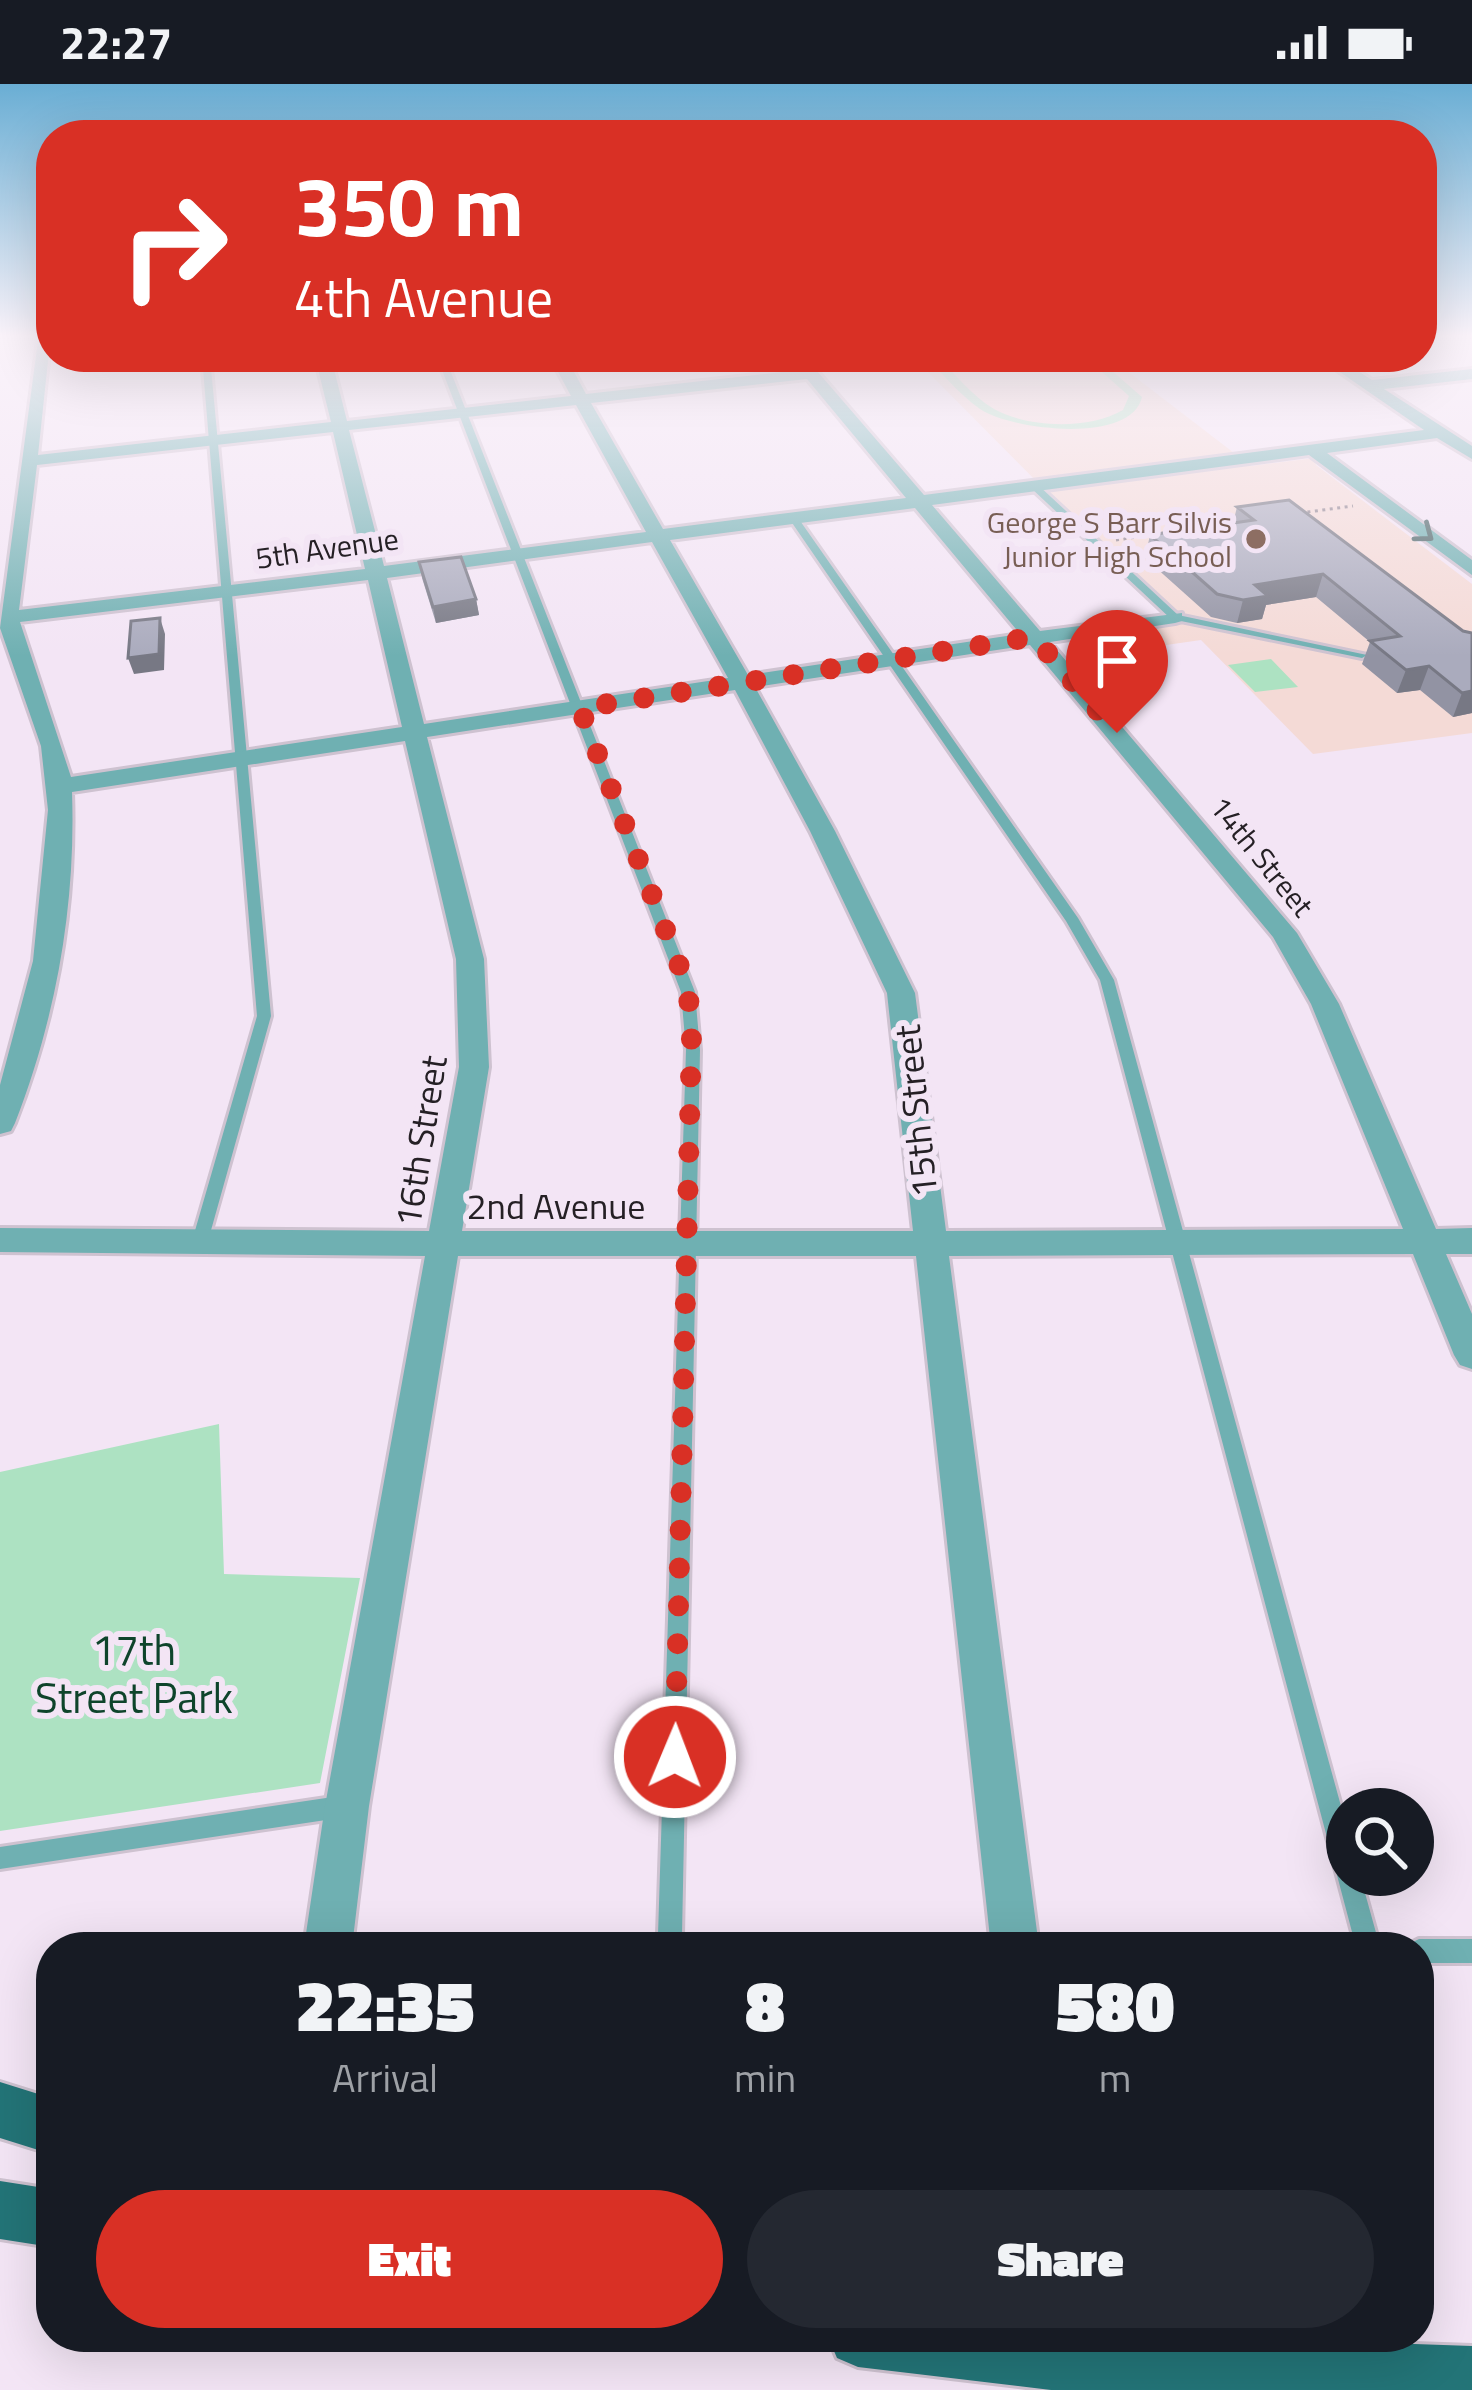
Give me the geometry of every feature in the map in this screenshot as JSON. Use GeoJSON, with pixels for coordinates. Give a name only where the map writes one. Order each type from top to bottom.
{"type":"FeatureCollection","features":[{"type":"Feature","properties":{"kind":"main road"},"geometry":{"type":"LineString","coordinates":[[0,2110],[36,2121]]}},
{"type":"Feature","properties":{"kind":"main road"},"geometry":{"type":"LineString","coordinates":[[0,2210],[36,2216]]}},
{"type":"Feature","properties":{"kind":"main road"},"geometry":{"type":"LineString","coordinates":[[1106,2352],[1472,2376]]}},
{"type":"Feature","properties":{"kind":"street"},"geometry":{"type":"LineString","coordinates":[[0,1124],[46,990],[61,786],[50,737],[13,647],[8,617],[32,441]]}},
{"type":"Feature","properties":{"kind":"street"},"geometry":{"type":"LineString","coordinates":[[29,461],[207,441]]}},
{"type":"Feature","properties":{"kind":"street","name":"16th Street"},"geometry":{"type":"LineString","coordinates":[[330,1932],[346,1806],[474,1067],[476,1019],[470,959],[343,441]]}},
{"type":"Feature","properties":{"kind":"street","name":"15th Street"},"geometry":{"type":"LineString","coordinates":[[604,441],[740,683],[901,993],[1013,1932]]}},
{"type":"Feature","properties":{"kind":"street","name":"14th Street"},"geometry":{"type":"LineString","coordinates":[[868,441],[1254,894],[1304,964],[1472,1355]]}},
{"type":"Feature","properties":{"kind":"street","name":"5th Avenue"},"geometry":{"type":"LineString","coordinates":[[8,617],[1378,441]]}},
{"type":"Feature","properties":{"kind":"street"},"geometry":{"type":"LineString","coordinates":[[1311,449],[1472,569]]}},
{"type":"Feature","properties":{"kind":"street"},"geometry":{"type":"LineString","coordinates":[[61,786],[1174,617]]}},
{"type":"Feature","properties":{"kind":"street","name":"2nd Avenue"},"geometry":{"type":"LineString","coordinates":[[0,1240],[1472,1241]]}},
{"type":"Feature","properties":{"kind":"lane"},"geometry":{"type":"LineString","coordinates":[[200,1241],[264,1016],[212,441]]}},
{"type":"Feature","properties":{"kind":"lane"},"geometry":{"type":"LineString","coordinates":[[475,441],[688,992],[693,1050],[670,1932]]}},
{"type":"Feature","properties":{"kind":"lane"},"geometry":{"type":"LineString","coordinates":[[1034,486],[1174,617],[1362,655]]}},
{"type":"Feature","properties":{"kind":"lane"},"geometry":{"type":"LineString","coordinates":[[793,518],[1072,921],[1107,980],[1326,1791]]}},
{"type":"Feature","properties":{"kind":"lane"},"geometry":{"type":"LineString","coordinates":[[0,1858],[346,1806]]}},
{"type":"Feature","properties":{"kind":"lane"},"geometry":{"type":"LineString","coordinates":[[1354,1896],[1364,1932]]}},
{"type":"Feature","properties":{"kind":"lane"},"geometry":{"type":"LineString","coordinates":[[1434,1951],[1472,1951]]}},
{"type":"Feature","properties":{"kind":"path"},"geometry":{"type":"LineString","coordinates":[[1294,514],[1363,502]]}},
{"type":"Feature","properties":{"kind":"path"},"geometry":{"type":"LineString","coordinates":[[1095,543],[1250,520]]}},
{"type":"Feature","properties":{"kind":"shaded area","name":"George S Barr Silvis Junior High School"},"geometry":{"type":"Polygon","coordinates":[[[996,441],[1218,441],[1251,466],[1314,458],[1316,465],[1472,584],[1472,733],[1313,754],[1201,640],[1083,657],[1064,637],[1184,618],[996,441]]]}},
{"type":"Feature","properties":{"kind":"green space"},"geometry":{"type":"Polygon","coordinates":[[[1271,659],[1298,687],[1255,692],[1228,665],[1271,659]]]}},
{"type":"Feature","properties":{"kind":"green space","name":"17th Street Park"},"geometry":{"type":"Polygon","coordinates":[[[219,1424],[224,1574],[360,1578],[320,1783],[0,1831],[0,1472],[219,1424]]]}},
{"type":"Feature","properties":{"kind":"building"},"geometry":{"type":"Polygon","coordinates":[[[1289,500],[1463,631],[1472,633],[1472,691],[1462,693],[1429,666],[1406,670],[1370,641],[1400,636],[1323,574],[1255,585],[1268,596],[1243,600],[1217,594],[1150,535],[1254,520],[1237,507],[1289,500]]]}},
{"type":"Feature","properties":{"kind":"building"},"geometry":{"type":"Polygon","coordinates":[[[461,557],[476,599],[433,607],[419,562],[461,557]]]}},
{"type":"Feature","properties":{"kind":"building"},"geometry":{"type":"Polygon","coordinates":[[[160,618],[159,654],[128,658],[131,621],[160,618]]]}},
{"type":"Feature","properties":{"kind":"place","name":"George S Barr Silvis Junior High School"},"geometry":{"type":"Point","coordinates":[1256,539]}},
{"type":"Feature","properties":{"kind":"route"},"geometry":{"type":"LineString","coordinates":[[675,1757],[692,1014],[681,970],[580,708],[1034,637],[1117,733]]}}]}
